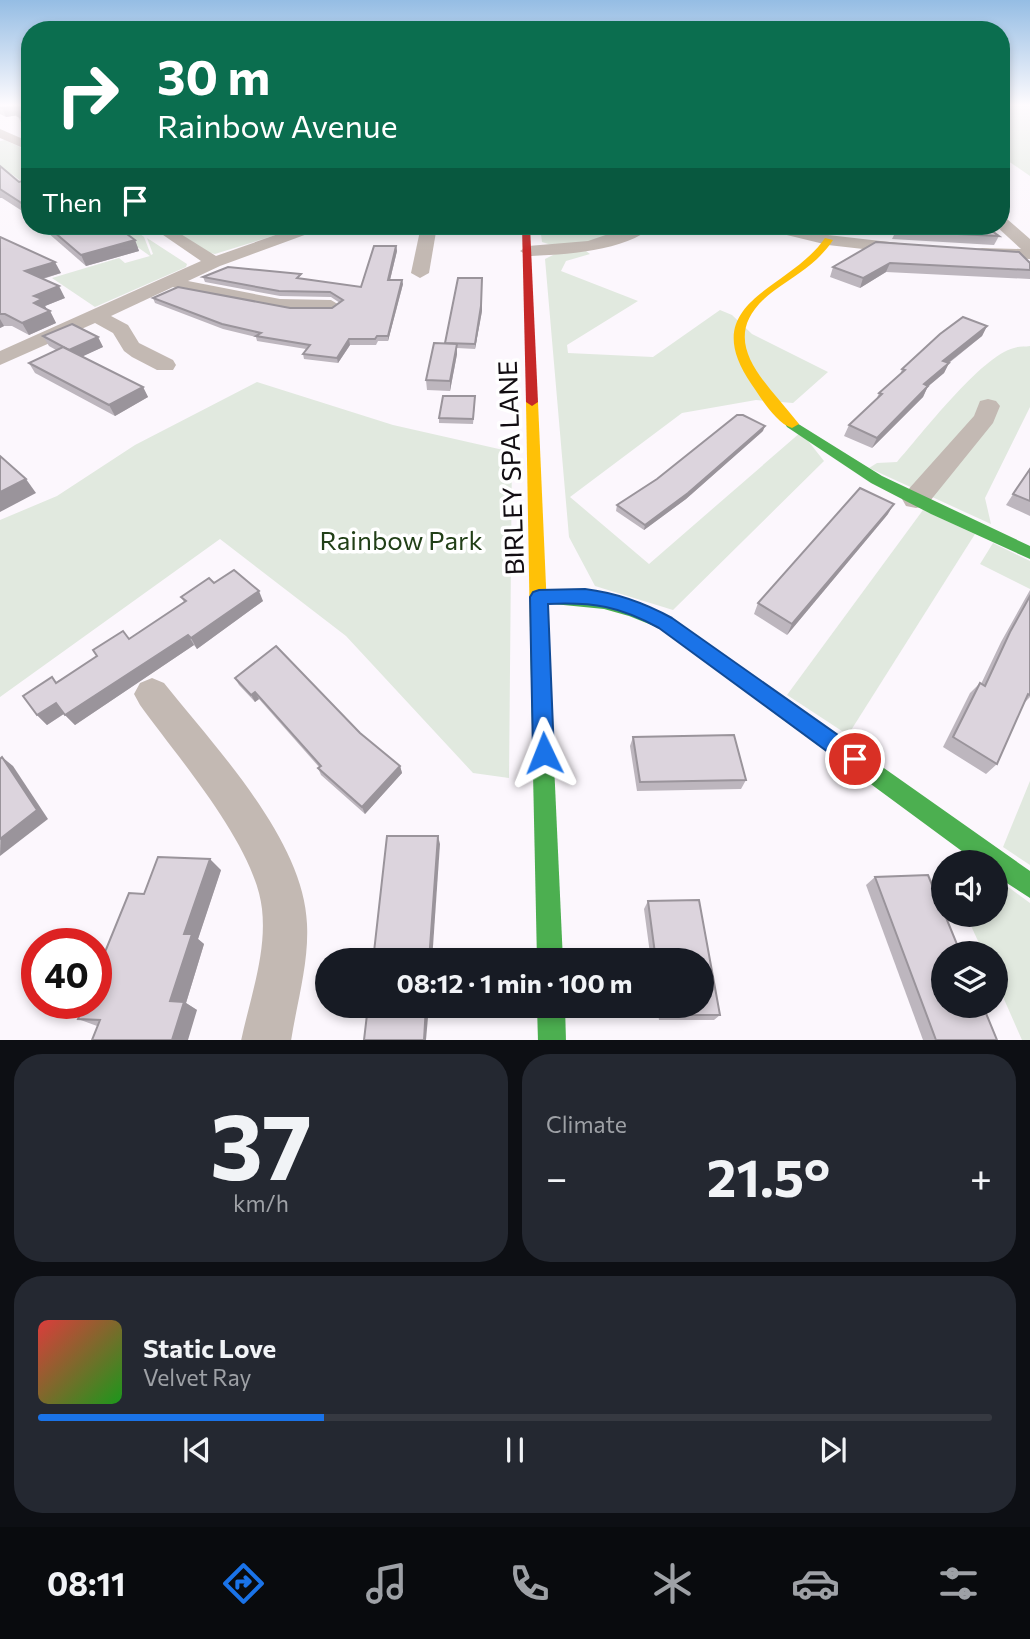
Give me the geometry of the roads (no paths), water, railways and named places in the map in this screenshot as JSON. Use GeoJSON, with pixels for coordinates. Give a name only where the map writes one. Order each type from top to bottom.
{"type":"FeatureCollection","features":[{"type":"Feature","properties":{"kind":"street"},"geometry":{"type":"LineString","coordinates":[[1010,230],[1030,248]]}},
{"type":"Feature","properties":{"kind":"street"},"geometry":{"type":"LineString","coordinates":[[172,235],[214,262]]}},
{"type":"Feature","properties":{"kind":"street"},"geometry":{"type":"LineString","coordinates":[[0,359],[214,262],[290,235]]}},
{"type":"Feature","properties":{"kind":"street"},"geometry":{"type":"LineString","coordinates":[[419,273],[427,235]]}},
{"type":"Feature","properties":{"kind":"street","name":"BIRLEY SPA LANE"},"geometry":{"type":"LineString","coordinates":[[527,235],[550,948]]}},
{"type":"Feature","properties":{"kind":"street"},"geometry":{"type":"LineString","coordinates":[[528,250],[588,246],[625,235]]}},
{"type":"Feature","properties":{"kind":"street"},"geometry":{"type":"LineString","coordinates":[[807,235],[828,240],[923,250]]}},
{"type":"Feature","properties":{"kind":"street"},"geometry":{"type":"LineString","coordinates":[[828,240],[826,246],[801,268],[762,294],[749,306],[740,320],[737,335],[741,353],[760,393],[793,425],[832,453],[916,499],[1030,553]]}},
{"type":"Feature","properties":{"kind":"street"},"geometry":{"type":"LineString","coordinates":[[970,253],[1030,254]]}},
{"type":"Feature","properties":{"kind":"street"},"geometry":{"type":"LineString","coordinates":[[172,281],[194,289],[242,295],[280,305],[331,306]]}},
{"type":"Feature","properties":{"kind":"street"},"geometry":{"type":"LineString","coordinates":[[93,315],[121,329],[131,347],[139,353],[165,365]]}},
{"type":"Feature","properties":{"kind":"street"},"geometry":{"type":"LineString","coordinates":[[916,499],[985,418],[988,406]]}},
{"type":"Feature","properties":{"kind":"street"},"geometry":{"type":"LineString","coordinates":[[539,597],[585,596],[613,599],[665,623],[1030,886]]}},
{"type":"Feature","properties":{"kind":"street"},"geometry":{"type":"LineString","coordinates":[[152,694],[253,831],[275,874],[284,908],[283,944],[266,1040]]}},
{"type":"Feature","properties":{"kind":"street"},"geometry":{"type":"LineString","coordinates":[[551,1018],[552,1040]]}},
{"type":"Feature","properties":{"kind":"park label","name":"Rainbow Park"},"geometry":{"type":"Point","coordinates":[401,539]}}]}
